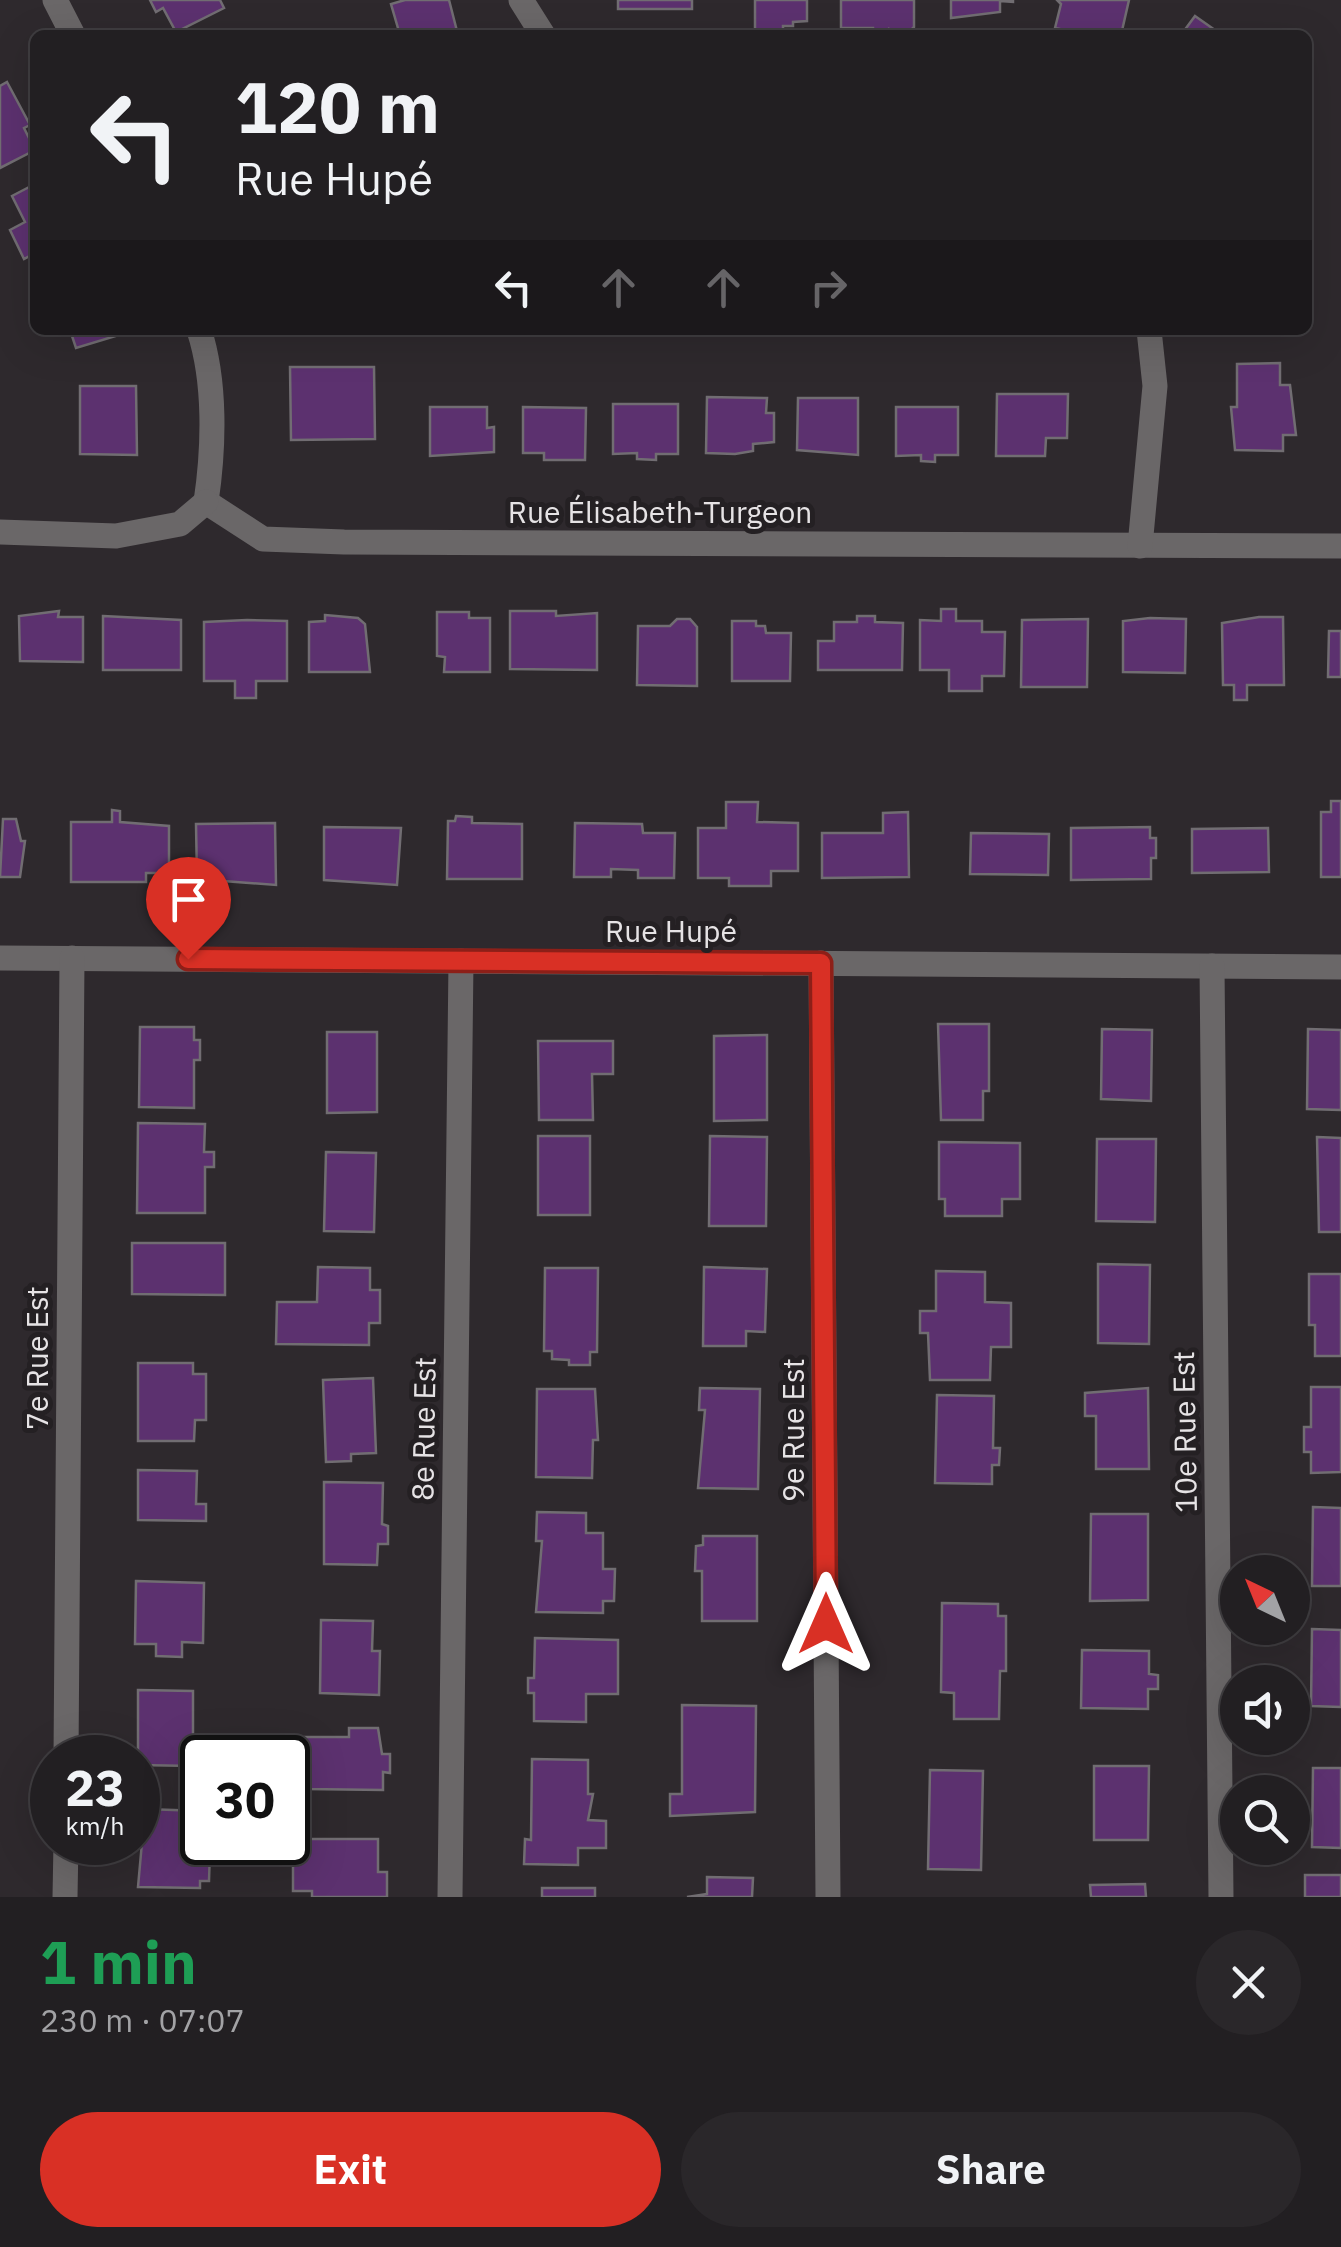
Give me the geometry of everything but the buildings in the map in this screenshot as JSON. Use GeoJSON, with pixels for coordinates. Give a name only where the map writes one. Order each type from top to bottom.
{"type":"FeatureCollection","features":[{"type":"Feature","properties":{"kind":"street"},"geometry":{"type":"LineString","coordinates":[[54,0],[70,30]]}},
{"type":"Feature","properties":{"kind":"street"},"geometry":{"type":"LineString","coordinates":[[521,0],[540,30]]}},
{"type":"Feature","properties":{"kind":"street"},"geometry":{"type":"LineString","coordinates":[[0,532],[116,536],[180,524],[206,502],[212,465],[207,355],[201,335]]}},
{"type":"Feature","properties":{"kind":"street"},"geometry":{"type":"LineString","coordinates":[[1140,546],[1155,386],[1150,335]]}},
{"type":"Feature","properties":{"kind":"street","name":"Rue Élisabeth-Turgeon"},"geometry":{"type":"LineString","coordinates":[[206,502],[264,539],[1341,546]]}},
{"type":"Feature","properties":{"kind":"street","name":"Rue Hupé"},"geometry":{"type":"LineString","coordinates":[[0,958],[1341,967]]}},
{"type":"Feature","properties":{"kind":"street","name":"7e Rue Est"},"geometry":{"type":"LineString","coordinates":[[66,1735],[72,958]]}},
{"type":"Feature","properties":{"kind":"street","name":"8e Rue Est"},"geometry":{"type":"LineString","coordinates":[[450,1897],[461,961]]}},
{"type":"Feature","properties":{"kind":"street","name":"9e Rue Est"},"geometry":{"type":"LineString","coordinates":[[821,963],[828,1897]]}},
{"type":"Feature","properties":{"kind":"street","name":"10e Rue Est"},"geometry":{"type":"LineString","coordinates":[[1212,966],[1221,1897]]}},
{"type":"Feature","properties":{"kind":"street"},"geometry":{"type":"LineString","coordinates":[[65,1897],[66,1865]]}},
{"type":"Feature","properties":{"kind":"route"},"geometry":{"type":"LineString","coordinates":[[188,959],[821,963],[826,1624]]}}]}
